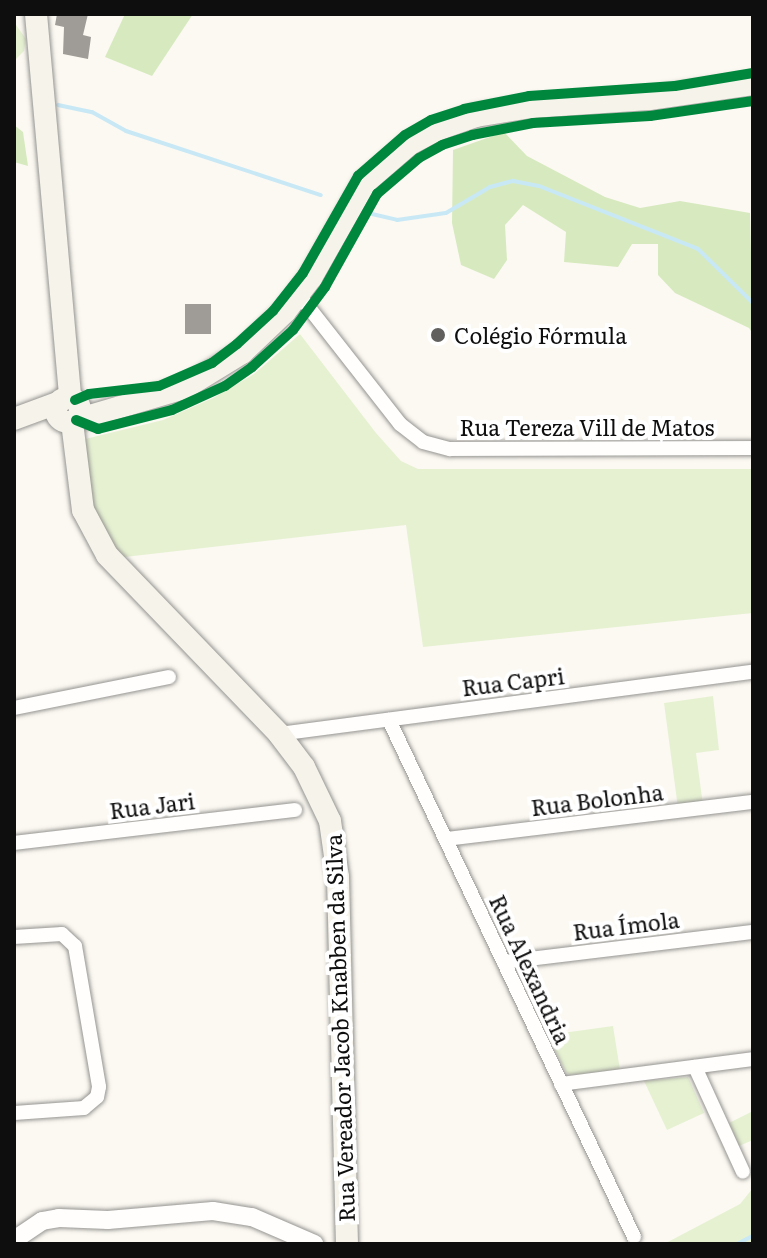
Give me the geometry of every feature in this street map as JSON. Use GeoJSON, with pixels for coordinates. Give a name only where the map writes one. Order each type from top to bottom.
{"type":"FeatureCollection","features":[{"type":"Feature","properties":{"kind":"main road","name":"Rua Vereador Jacob Knabben da Silva"},"geometry":{"type":"LineString","coordinates":[[36,14],[69,410],[83,510],[107,555],[279,734],[321,798],[336,843],[347,1244]]}},
{"type":"Feature","properties":{"kind":"main road"},"geometry":{"type":"LineString","coordinates":[[14,419],[69,410],[127,406],[185,388],[216,372],[259,339],[299,295],[365,183],[410,144],[436,130],[476,116],[531,107],[663,98],[753,84]]}},
{"type":"Feature","properties":{"kind":"main road"},"geometry":{"type":"LineString","coordinates":[[14,430],[69,410]]}},
{"type":"Feature","properties":{"kind":"street","name":"Rua Tereza Vill de Matos"},"geometry":{"type":"LineString","coordinates":[[299,295],[400,424],[423,442],[450,449],[753,448]]}},
{"type":"Feature","properties":{"kind":"street","name":"Rua Capri"},"geometry":{"type":"LineString","coordinates":[[279,734],[753,672]]}},
{"type":"Feature","properties":{"kind":"street"},"geometry":{"type":"LineString","coordinates":[[14,708],[169,677]]}},
{"type":"Feature","properties":{"kind":"street","name":"Rua Alexandria"},"geometry":{"type":"LineString","coordinates":[[389,720],[634,1237]]}},
{"type":"Feature","properties":{"kind":"street","name":"Rua Bolonha"},"geometry":{"type":"LineString","coordinates":[[446,839],[753,802]]}},
{"type":"Feature","properties":{"kind":"street","name":"Rua Jari"},"geometry":{"type":"LineString","coordinates":[[14,843],[295,810]]}},
{"type":"Feature","properties":{"kind":"street","name":"Rua Ímola"},"geometry":{"type":"LineString","coordinates":[[504,962],[753,932]]}},
{"type":"Feature","properties":{"kind":"street"},"geometry":{"type":"LineString","coordinates":[[14,937],[52,933],[70,938],[79,958],[99,1087],[91,1105],[72,1110],[14,1113]]}},
{"type":"Feature","properties":{"kind":"street"},"geometry":{"type":"LineString","coordinates":[[561,1084],[753,1059]]}},
{"type":"Feature","properties":{"kind":"street"},"geometry":{"type":"LineString","coordinates":[[695,1067],[743,1172]]}},
{"type":"Feature","properties":{"kind":"street"},"geometry":{"type":"LineString","coordinates":[[14,1240],[42,1221],[59,1218],[123,1220],[213,1211],[252,1217],[305,1242]]}},
{"type":"Feature","properties":{"kind":"green space"},"geometry":{"type":"Polygon","coordinates":[[[125,14],[193,14],[152,76],[105,57],[125,14]]]}},
{"type":"Feature","properties":{"kind":"green space"},"geometry":{"type":"Polygon","coordinates":[[[14,22],[26,39],[24,51],[14,61],[14,22]]]}},
{"type":"Feature","properties":{"kind":"green space"},"geometry":{"type":"Polygon","coordinates":[[[14,125],[23,132],[28,166],[14,162],[14,125]]]}},
{"type":"Feature","properties":{"kind":"green space"},"geometry":{"type":"Polygon","coordinates":[[[504,132],[527,156],[605,197],[640,208],[680,201],[750,213],[753,334],[749,328],[675,293],[658,275],[658,244],[632,244],[618,267],[564,262],[566,232],[523,205],[505,225],[507,260],[494,279],[461,265],[452,223],[453,150],[504,132]]]}},
{"type":"Feature","properties":{"kind":"green space"},"geometry":{"type":"Polygon","coordinates":[[[300,334],[376,433],[401,461],[418,469],[753,469],[753,613],[423,647],[406,525],[116,558],[89,509],[81,440],[163,420],[213,398],[254,374],[300,334]]]}},
{"type":"Feature","properties":{"kind":"green space"},"geometry":{"type":"Polygon","coordinates":[[[713,696],[719,750],[696,753],[703,805],[678,808],[664,703],[713,696]]]}},
{"type":"Feature","properties":{"kind":"green space"},"geometry":{"type":"Polygon","coordinates":[[[613,1026],[620,1070],[570,1075],[566,1072],[548,1035],[613,1026]]]}},
{"type":"Feature","properties":{"kind":"green space"},"geometry":{"type":"Polygon","coordinates":[[[688,1077],[704,1113],[667,1130],[644,1081],[688,1077]]]}},
{"type":"Feature","properties":{"kind":"green space"},"geometry":{"type":"Polygon","coordinates":[[[753,1111],[753,1140],[739,1146],[729,1123],[753,1111]]]}},
{"type":"Feature","properties":{"kind":"green space"},"geometry":{"type":"Polygon","coordinates":[[[753,1188],[753,1244],[664,1244],[740,1204],[753,1188]]]}},
{"type":"Feature","properties":{"kind":"building"},"geometry":{"type":"Polygon","coordinates":[[[57,14],[88,14],[83,35],[91,37],[88,59],[63,54],[64,27],[55,25],[57,14]]]}},
{"type":"Feature","properties":{"kind":"building"},"geometry":{"type":"Polygon","coordinates":[[[185,304],[211,304],[211,334],[185,334],[185,304]]]}},
{"type":"Feature","properties":{"kind":"waterway"},"geometry":{"type":"LineString","coordinates":[[58,105],[92,112],[126,131],[321,195]]}},
{"type":"Feature","properties":{"kind":"waterway"},"geometry":{"type":"LineString","coordinates":[[372,214],[397,220],[446,213],[490,187],[513,181],[539,186],[698,249],[753,303]]}},
{"type":"Feature","properties":{"kind":"waterway"},"geometry":{"type":"LineString","coordinates":[[737,1244],[753,1236]]}},
{"type":"Feature","properties":{"kind":"cycle path"},"geometry":{"type":"LineString","coordinates":[[75,400],[89,394],[159,386],[212,363],[237,344],[273,311],[303,273],[358,176],[405,135],[431,120],[464,109],[529,96],[675,86],[753,73]]}},
{"type":"Feature","properties":{"kind":"cycle path"},"geometry":{"type":"LineString","coordinates":[[76,420],[98,429],[172,410],[225,386],[252,367],[293,330],[325,287],[377,194],[419,158],[442,145],[472,135],[533,123],[650,116],[753,101]]}},
{"type":"Feature","properties":{"kind":"place","name":"Colégio Fórmula"},"geometry":{"type":"Point","coordinates":[438,335]}}]}
